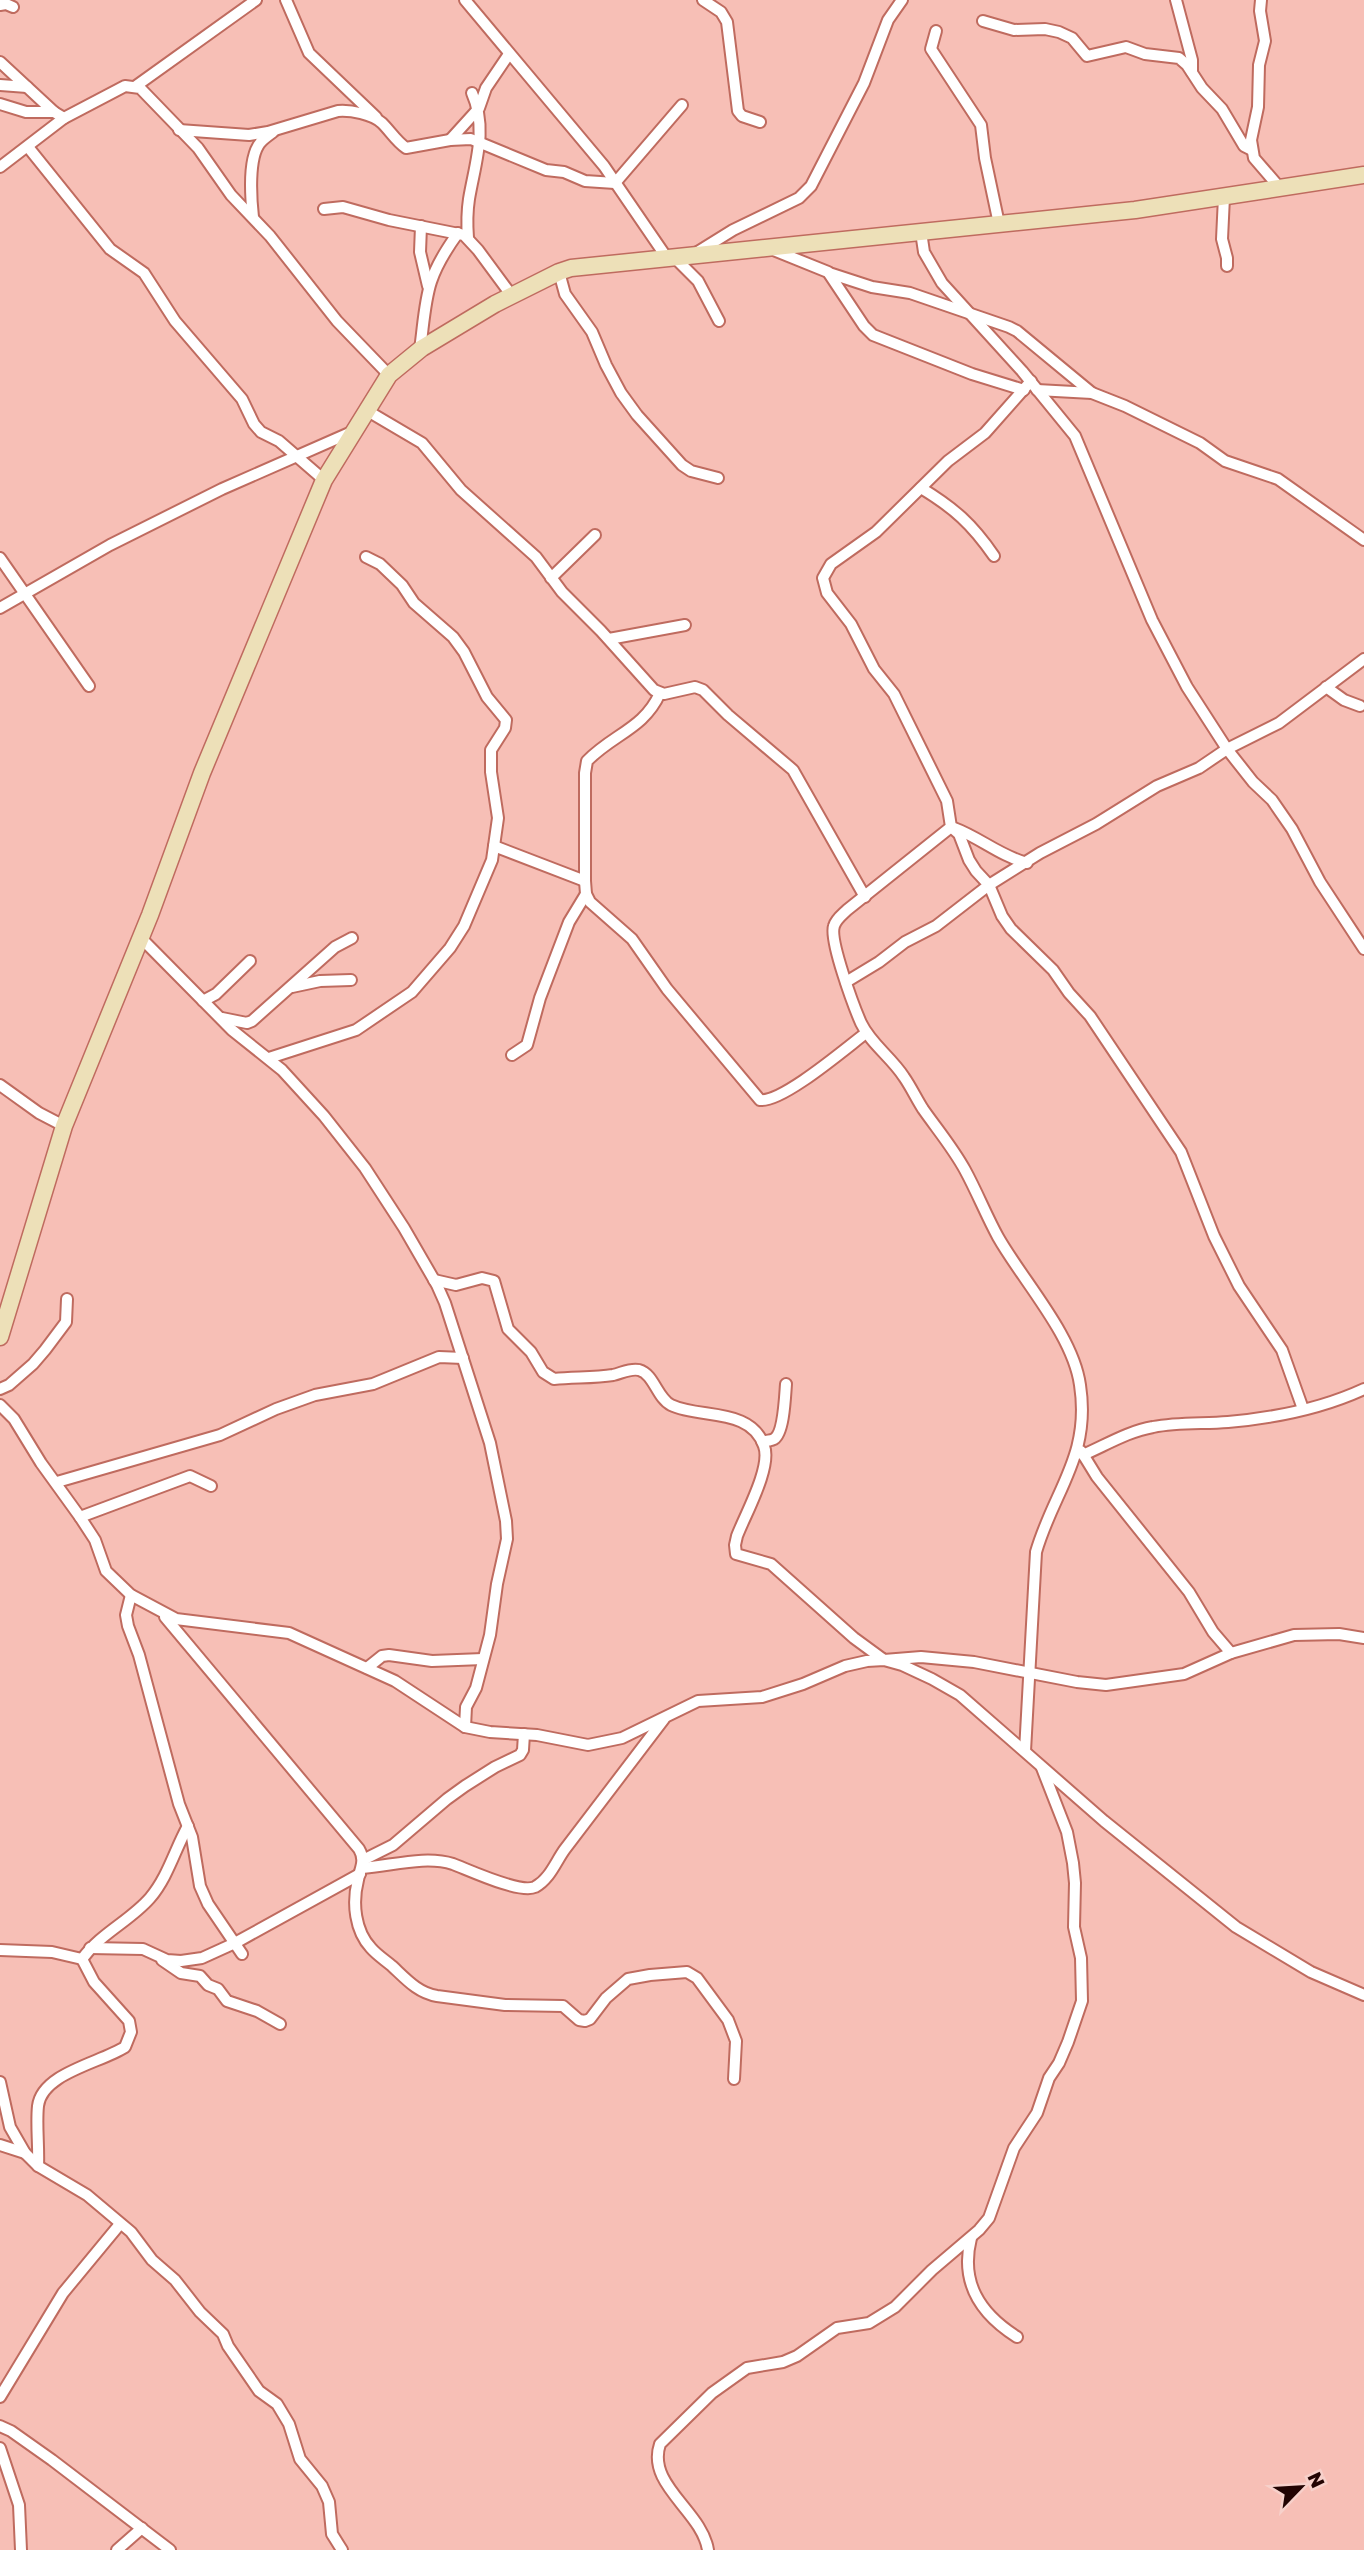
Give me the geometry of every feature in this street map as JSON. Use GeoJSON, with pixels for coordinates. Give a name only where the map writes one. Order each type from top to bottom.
{"type":"FeatureCollection","features":[{"type":"Feature","properties":{"kind":"street"},"geometry":{"type":"LineString","coordinates":[[136,86],[256,0]]}},
{"type":"Feature","properties":{"kind":"street"},"geometry":{"type":"LineString","coordinates":[[286,0],[309,53],[406,148],[450,140],[480,142],[546,170],[564,172],[585,181],[615,183]]}},
{"type":"Feature","properties":{"kind":"street"},"geometry":{"type":"LineString","coordinates":[[465,0],[572,125],[615,183],[698,281],[719,321]]}},
{"type":"Feature","properties":{"kind":"street"},"geometry":{"type":"LineString","coordinates":[[703,0],[721,12],[727,22],[738,111],[742,116],[760,122]]}},
{"type":"Feature","properties":{"kind":"street"},"geometry":{"type":"LineString","coordinates":[[678,257],[799,198],[811,186],[864,83],[888,20],[902,0]]}},
{"type":"Feature","properties":{"kind":"street"},"geometry":{"type":"LineString","coordinates":[[1176,0],[1192,60],[1192,72]]}},
{"type":"Feature","properties":{"kind":"street"},"geometry":{"type":"LineString","coordinates":[[1261,0],[1265,41],[1259,65],[1258,107],[1251,140],[1252,150],[1260,167],[1280,188]]}},
{"type":"Feature","properties":{"kind":"street"},"geometry":{"type":"LineString","coordinates":[[0,5],[13,7]]}},
{"type":"Feature","properties":{"kind":"street"},"geometry":{"type":"LineString","coordinates":[[983,21],[1014,30],[1045,29],[1059,32],[1072,38],[1087,56],[1126,47],[1144,54],[1179,58],[1222,109],[1244,146],[1252,150]]}},
{"type":"Feature","properties":{"kind":"street"},"geometry":{"type":"LineString","coordinates":[[936,31],[931,50],[981,125],[999,224]]}},
{"type":"Feature","properties":{"kind":"street"},"geometry":{"type":"LineString","coordinates":[[420,350],[425,303],[439,259],[463,235],[480,142],[479,108],[486,88],[509,54]]}},
{"type":"Feature","properties":{"kind":"street"},"geometry":{"type":"LineString","coordinates":[[2,67],[59,115]]}},
{"type":"Feature","properties":{"kind":"street"},"geometry":{"type":"LineString","coordinates":[[0,85],[27,87]]}},
{"type":"Feature","properties":{"kind":"street"},"geometry":{"type":"LineString","coordinates":[[0,167],[28,147],[59,115],[125,86],[136,86],[145,91],[198,148],[222,184],[270,236],[337,321],[389,375]]}},
{"type":"Feature","properties":{"kind":"street"},"geometry":{"type":"LineString","coordinates":[[472,93],[479,108]]}},
{"type":"Feature","properties":{"kind":"street"},"geometry":{"type":"LineString","coordinates":[[0,104],[26,112],[59,115]]}},
{"type":"Feature","properties":{"kind":"street"},"geometry":{"type":"LineString","coordinates":[[615,183],[682,105]]}},
{"type":"Feature","properties":{"kind":"street"},"geometry":{"type":"LineString","coordinates":[[450,140],[479,108]]}},
{"type":"Feature","properties":{"kind":"street"},"geometry":{"type":"LineString","coordinates":[[179,130],[249,135],[338,111],[369,109]]}},
{"type":"Feature","properties":{"kind":"street"},"geometry":{"type":"LineString","coordinates":[[348,111],[379,121]]}},
{"type":"Feature","properties":{"kind":"street"},"geometry":{"type":"LineString","coordinates":[[253,217],[250,184],[254,157],[258,145],[275,130]]}},
{"type":"Feature","properties":{"kind":"street"},"geometry":{"type":"LineString","coordinates":[[28,147],[110,249],[144,273],[175,321],[242,398],[254,424],[261,432],[279,441],[295,458],[324,480]]}},
{"type":"Feature","properties":{"kind":"street"},"geometry":{"type":"LineString","coordinates":[[0,1337],[64,1126],[141,938],[202,773],[324,480],[389,375],[420,350],[559,272],[601,264],[1135,210],[1364,175]]}},
{"type":"Feature","properties":{"kind":"street"},"geometry":{"type":"LineString","coordinates":[[1224,197],[1222,239],[1227,266]]}},
{"type":"Feature","properties":{"kind":"street"},"geometry":{"type":"LineString","coordinates":[[324,209],[343,207],[463,235],[512,296]]}},
{"type":"Feature","properties":{"kind":"street"},"geometry":{"type":"LineString","coordinates":[[421,226],[420,252],[429,288]]}},
{"type":"Feature","properties":{"kind":"street"},"geometry":{"type":"LineString","coordinates":[[921,232],[924,252],[942,284],[1074,436],[1152,620],[1187,687],[1227,749],[1253,782],[1272,800],[1292,829],[1342,918],[1364,948]]}},
{"type":"Feature","properties":{"kind":"street"},"geometry":{"type":"LineString","coordinates":[[769,248],[872,287],[910,293],[1017,331],[1092,393],[1174,429],[1225,461],[1278,480],[1364,540]]}},
{"type":"Feature","properties":{"kind":"street"},"geometry":{"type":"LineString","coordinates":[[559,272],[565,294],[592,332],[606,365],[637,415],[682,465],[691,471],[718,478]]}},
{"type":"Feature","properties":{"kind":"street"},"geometry":{"type":"LineString","coordinates":[[828,272],[869,332],[972,374],[1031,387],[1092,393]]}},
{"type":"Feature","properties":{"kind":"street"},"geometry":{"type":"LineString","coordinates":[[1031,387],[985,433],[948,461],[876,532],[831,564],[824,573],[823,582],[831,600],[851,624],[874,670],[899,704],[947,801],[951,827],[959,834],[976,872],[989,885],[1002,916],[1053,970],[1090,1016],[1181,1152],[1214,1236],[1239,1286],[1282,1350],[1303,1409]]}},
{"type":"Feature","properties":{"kind":"street"},"geometry":{"type":"LineString","coordinates":[[366,410],[422,443],[461,490],[536,557],[551,578],[646,682],[664,694],[695,687],[703,690],[728,715],[793,769],[865,897]]}},
{"type":"Feature","properties":{"kind":"street"},"geometry":{"type":"LineString","coordinates":[[0,608],[110,545],[222,489],[354,431]]}},
{"type":"Feature","properties":{"kind":"street"},"geometry":{"type":"LineString","coordinates":[[921,488],[954,509],[976,531],[994,556]]}},
{"type":"Feature","properties":{"kind":"street"},"geometry":{"type":"LineString","coordinates":[[551,578],[595,535]]}},
{"type":"Feature","properties":{"kind":"street"},"geometry":{"type":"LineString","coordinates":[[269,1058],[356,1030],[412,992],[442,958],[464,926],[487,874],[494,846],[498,818],[491,772],[491,750],[505,728],[506,720],[487,697],[471,664],[453,637],[414,603],[402,585],[380,564],[366,557]]}},
{"type":"Feature","properties":{"kind":"street"},"geometry":{"type":"LineString","coordinates":[[0,558],[89,686]]}},
{"type":"Feature","properties":{"kind":"street"},"geometry":{"type":"LineString","coordinates":[[609,639],[685,625]]}},
{"type":"Feature","properties":{"kind":"street"},"geometry":{"type":"LineString","coordinates":[[846,982],[905,942],[936,926],[989,885],[1040,853],[1096,824],[1157,786],[1199,768],[1227,749],[1279,723],[1364,659]]}},
{"type":"Feature","properties":{"kind":"street"},"geometry":{"type":"LineString","coordinates":[[1326,687],[1344,700],[1360,706]]}},
{"type":"Feature","properties":{"kind":"street"},"geometry":{"type":"LineString","coordinates":[[660,693],[653,709],[646,716],[587,761],[586,894],[596,909],[632,939],[667,989],[760,1100],[767,1101],[805,1079],[866,1033]]}},
{"type":"Feature","properties":{"kind":"street"},"geometry":{"type":"LineString","coordinates":[[951,827],[968,833],[1014,860],[1027,863]]}},
{"type":"Feature","properties":{"kind":"street"},"geometry":{"type":"LineString","coordinates":[[951,827],[839,918],[832,929],[846,982],[866,1033],[899,1069],[923,1110],[954,1153],[998,1236],[1069,1351],[1081,1386],[1081,1451],[1042,1530],[1036,1552],[1025,1751]]}},
{"type":"Feature","properties":{"kind":"street"},"geometry":{"type":"LineString","coordinates":[[494,846],[585,881]]}},
{"type":"Feature","properties":{"kind":"street"},"geometry":{"type":"LineString","coordinates":[[512,1055],[527,1045],[540,998],[569,922],[586,894]]}},
{"type":"Feature","properties":{"kind":"street"},"geometry":{"type":"LineString","coordinates":[[141,938],[218,1016],[269,1058],[324,1116],[365,1168],[435,1280],[490,1443],[505,1514],[507,1539],[490,1635],[475,1688],[466,1707],[465,1727]]}},
{"type":"Feature","properties":{"kind":"street"},"geometry":{"type":"LineString","coordinates":[[218,1016],[247,1023],[252,1021],[335,947],[352,938]]}},
{"type":"Feature","properties":{"kind":"street"},"geometry":{"type":"LineString","coordinates":[[203,1001],[216,994],[250,961]]}},
{"type":"Feature","properties":{"kind":"street"},"geometry":{"type":"LineString","coordinates":[[292,987],[320,981],[351,980]]}},
{"type":"Feature","properties":{"kind":"street"},"geometry":{"type":"LineString","coordinates":[[0,1085],[39,1114],[64,1126]]}},
{"type":"Feature","properties":{"kind":"street"},"geometry":{"type":"LineString","coordinates":[[435,1280],[456,1286],[482,1278],[494,1281],[508,1328],[531,1352],[549,1377],[554,1379],[612,1375],[637,1370],[645,1373],[663,1400],[671,1405],[742,1421],[766,1448],[760,1482],[734,1545],[736,1554],[771,1564],[833,1620],[884,1660],[932,1679],[960,1695],[1123,1836],[1236,1927],[1311,1972],[1364,1995]]}},
{"type":"Feature","properties":{"kind":"street"},"geometry":{"type":"LineString","coordinates":[[67,1300],[66,1322],[33,1364],[1,1388],[14,1419],[94,1540],[106,1571],[131,1595],[176,1619],[289,1633],[395,1682],[465,1727],[563,1739],[588,1745],[622,1738],[698,1701],[762,1696],[803,1684],[845,1665],[867,1661],[921,1657],[974,1662],[1106,1685],[1184,1674],[1231,1653],[1294,1635],[1339,1634],[1364,1638]]}},
{"type":"Feature","properties":{"kind":"street"},"geometry":{"type":"LineString","coordinates":[[57,1482],[220,1435],[276,1409],[315,1395],[373,1384],[439,1357],[463,1358]]}},
{"type":"Feature","properties":{"kind":"street"},"geometry":{"type":"LineString","coordinates":[[762,1441],[773,1440],[778,1434],[783,1418],[786,1384]]}},
{"type":"Feature","properties":{"kind":"street"},"geometry":{"type":"LineString","coordinates":[[1081,1451],[1149,1427],[1231,1422],[1303,1409],[1364,1389]]}},
{"type":"Feature","properties":{"kind":"street"},"geometry":{"type":"LineString","coordinates":[[0,1405],[14,1419]]}},
{"type":"Feature","properties":{"kind":"street"},"geometry":{"type":"LineString","coordinates":[[1081,1451],[1116,1503],[1189,1592],[1213,1632],[1231,1653]]}},
{"type":"Feature","properties":{"kind":"street"},"geometry":{"type":"LineString","coordinates":[[80,1517],[190,1476],[211,1486]]}},
{"type":"Feature","properties":{"kind":"street"},"geometry":{"type":"LineString","coordinates":[[131,1595],[126,1615],[128,1626],[139,1655],[179,1804],[195,1847],[200,1886],[208,1904],[243,1954]]}},
{"type":"Feature","properties":{"kind":"street"},"geometry":{"type":"LineString","coordinates":[[161,1612],[359,1849],[362,1868],[355,1908],[360,1932],[366,1943],[411,1984],[426,1994],[505,2005],[563,2007],[579,2020],[585,2021],[628,1979],[687,1972],[697,1978],[725,2013],[736,2042],[734,2079]]}},
{"type":"Feature","properties":{"kind":"street"},"geometry":{"type":"LineString","coordinates":[[367,1668],[382,1656],[390,1655],[432,1661],[483,1659]]}},
{"type":"Feature","properties":{"kind":"street"},"geometry":{"type":"LineString","coordinates":[[362,1868],[434,1861],[456,1865],[486,1878],[527,1888],[535,1887],[552,1869],[665,1717]]}},
{"type":"Feature","properties":{"kind":"street"},"geometry":{"type":"LineString","coordinates":[[90,1948],[143,1949],[167,1960],[181,1961],[202,1958],[235,1943],[362,1868],[465,1786],[520,1755],[524,1734]]}},
{"type":"Feature","properties":{"kind":"street"},"geometry":{"type":"LineString","coordinates":[[708,2550],[699,2525],[677,2500],[665,2481],[657,2455],[660,2444],[712,2393],[747,2368],[790,2359],[813,2347],[837,2328],[869,2323],[881,2317],[971,2238],[989,2217],[1014,2148],[1037,2113],[1049,2078],[1068,2042],[1082,2001],[1081,1958],[1074,1927],[1075,1883],[1067,1832],[1041,1765]]}},
{"type":"Feature","properties":{"kind":"street"},"geometry":{"type":"LineString","coordinates":[[82,1959],[90,1948],[151,1897],[188,1826]]}},
{"type":"Feature","properties":{"kind":"street"},"geometry":{"type":"LineString","coordinates":[[0,1950],[52,1952],[82,1959],[94,1982],[129,2021],[131,2032],[125,2047],[52,2082],[42,2092],[38,2106],[38,2166]]}},
{"type":"Feature","properties":{"kind":"street"},"geometry":{"type":"LineString","coordinates":[[158,1956],[181,1973],[200,1976],[232,2003],[257,2011],[280,2024]]}},
{"type":"Feature","properties":{"kind":"street"},"geometry":{"type":"LineString","coordinates":[[0,2082],[10,2127],[25,2153],[38,2166],[87,2195],[131,2232],[152,2260],[175,2280],[200,2312],[223,2334],[228,2346],[259,2391],[277,2404],[289,2424],[300,2459],[322,2486],[329,2502],[332,2534],[342,2550]]}},
{"type":"Feature","properties":{"kind":"street"},"geometry":{"type":"LineString","coordinates":[[0,2145],[25,2153]]}},
{"type":"Feature","properties":{"kind":"street"},"geometry":{"type":"LineString","coordinates":[[0,2397],[63,2293],[120,2224]]}},
{"type":"Feature","properties":{"kind":"street"},"geometry":{"type":"LineString","coordinates":[[971,2238],[967,2266],[975,2293],[997,2322],[1017,2337]]}},
{"type":"Feature","properties":{"kind":"street"},"geometry":{"type":"LineString","coordinates":[[0,2426],[21,2438],[170,2550]]}},
{"type":"Feature","properties":{"kind":"street"},"geometry":{"type":"LineString","coordinates":[[0,2448],[19,2505],[20,2547]]}},
{"type":"Feature","properties":{"kind":"street"},"geometry":{"type":"LineString","coordinates":[[117,2550],[142,2528]]}}]}
